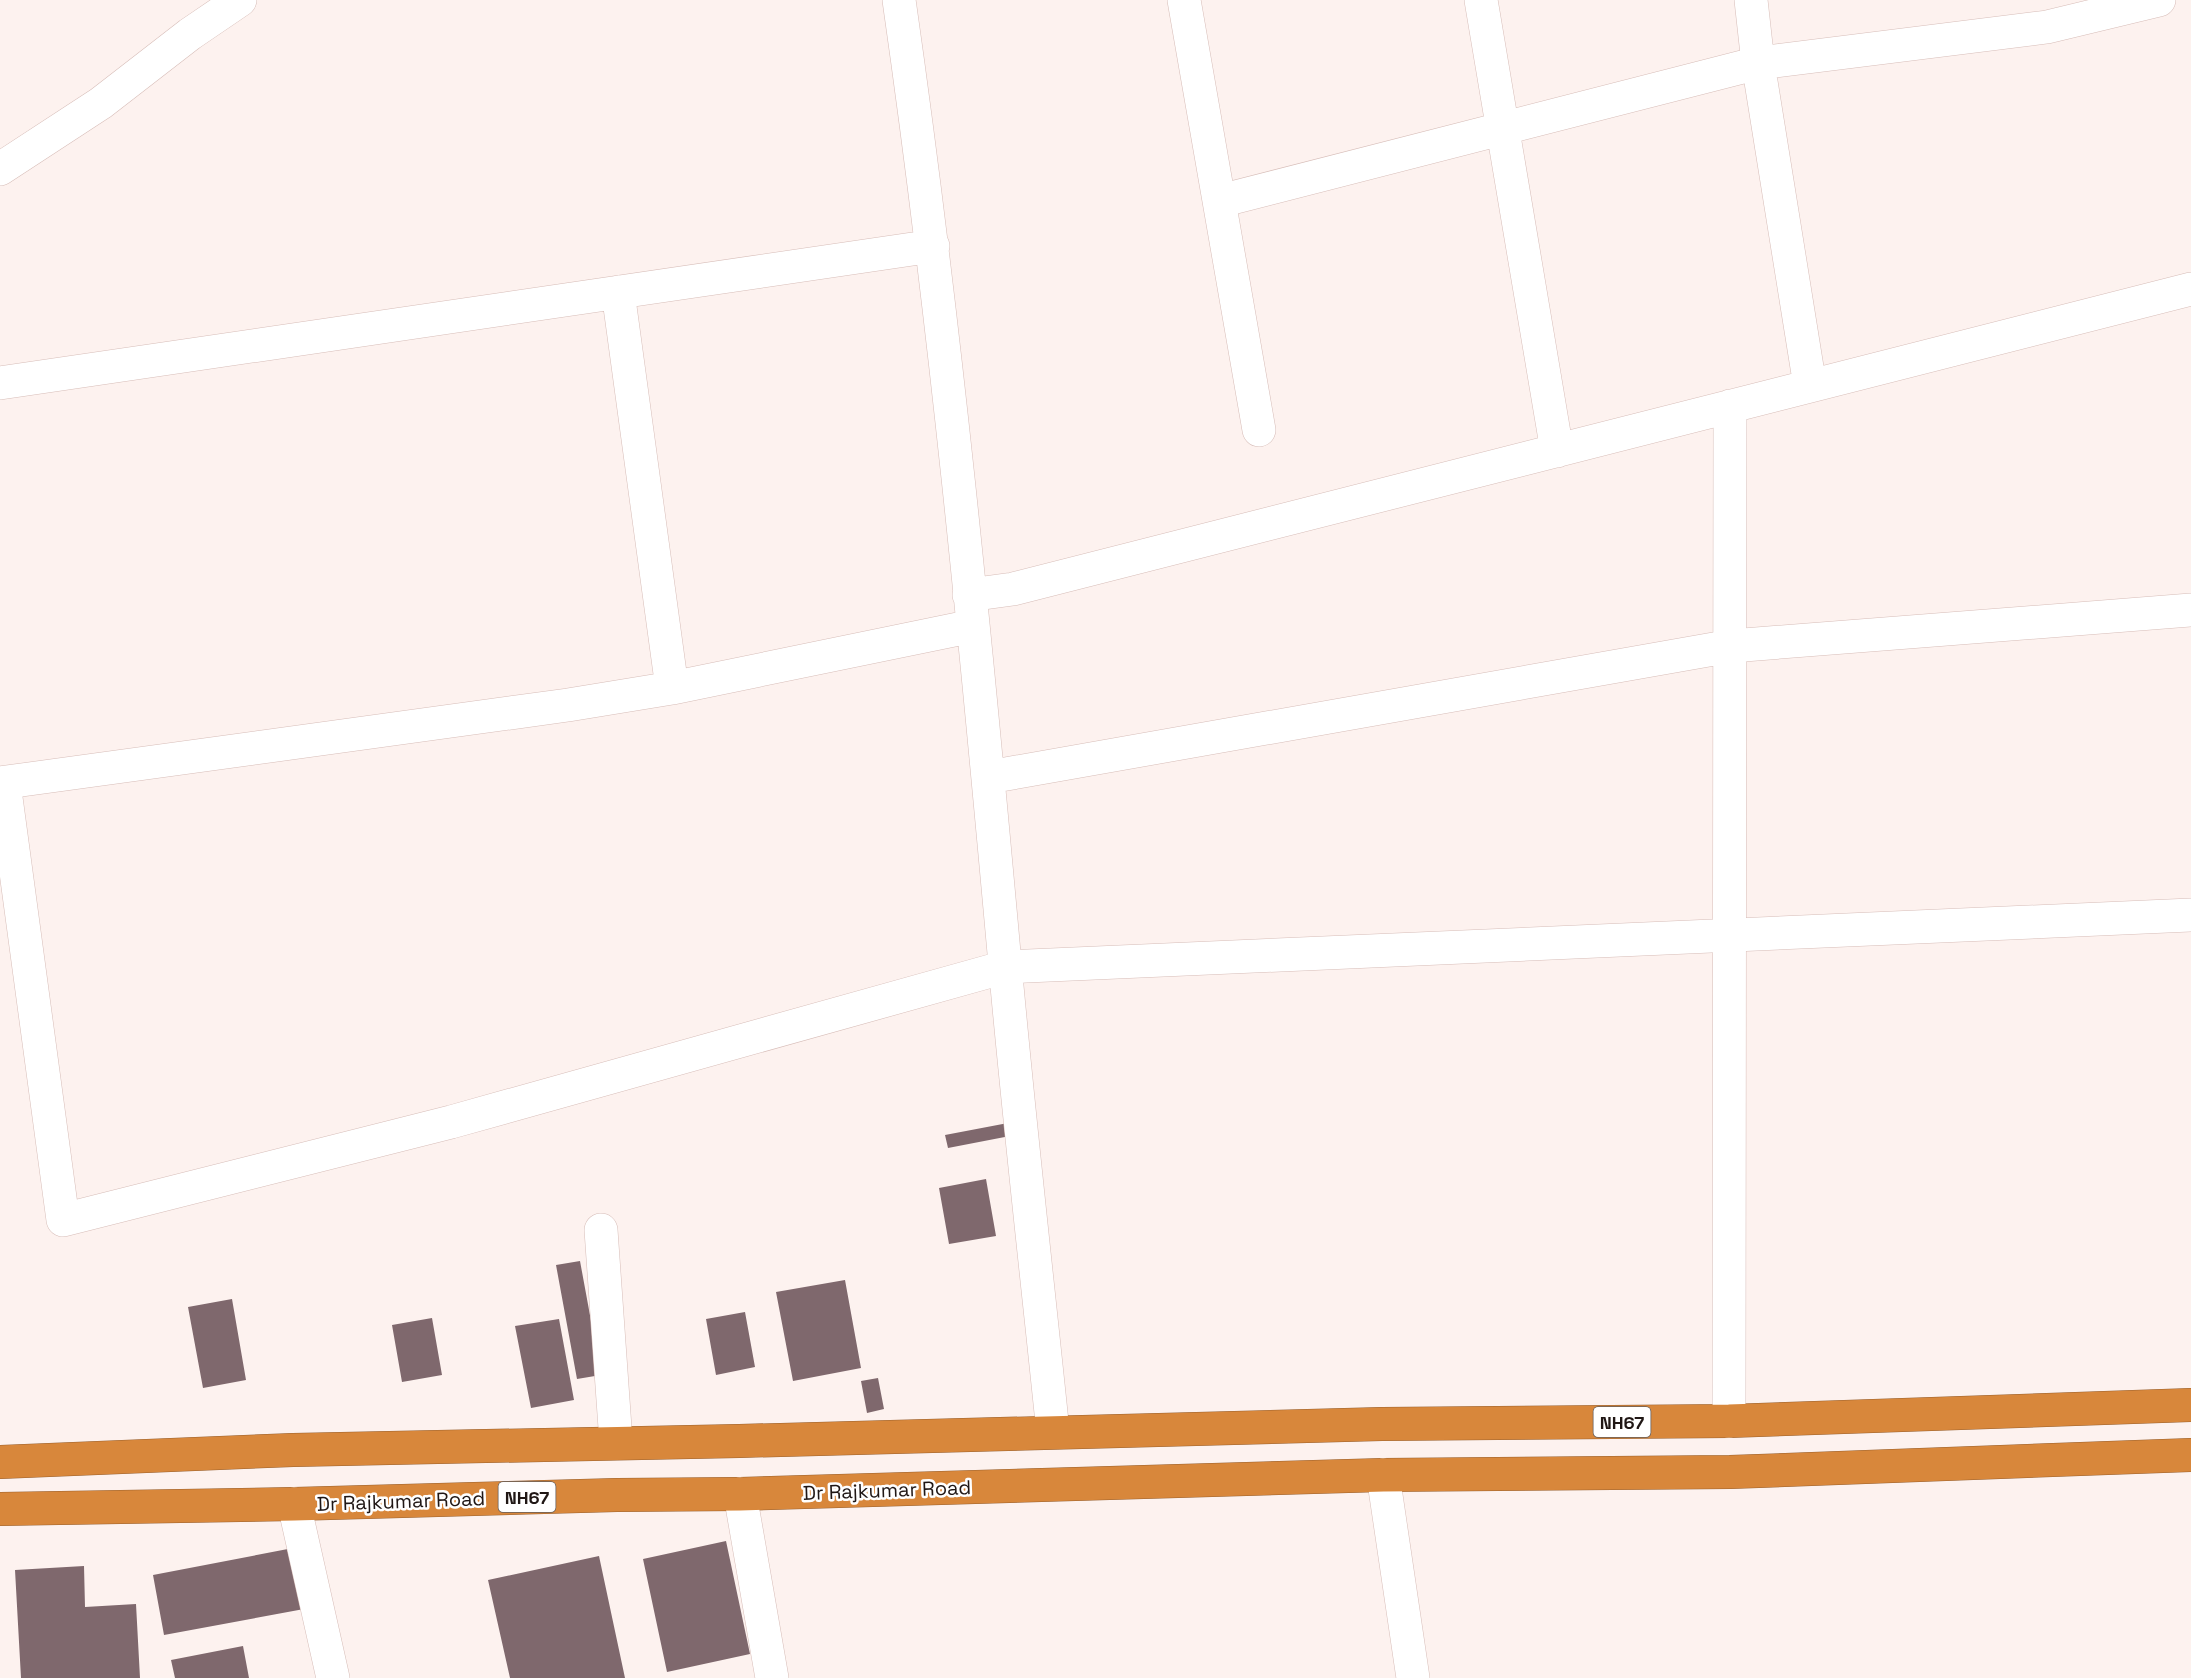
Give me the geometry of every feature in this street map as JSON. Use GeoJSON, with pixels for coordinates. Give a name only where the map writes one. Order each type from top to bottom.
{"type":"FeatureCollection","features":[{"type":"Feature","properties":{"kind":"highway","name":"NH67"},"geometry":{"type":"LineString","coordinates":[[0,1462],[293,1450],[1382,1424],[1729,1422],[2191,1405]]}},
{"type":"Feature","properties":{"kind":"highway","name":"NH67"},"geometry":{"type":"LineString","coordinates":[[1383,1475],[1730,1472],[2191,1455]]}},
{"type":"Feature","properties":{"kind":"highway","name":"Dr Rajkumar Road"},"geometry":{"type":"LineString","coordinates":[[0,1509],[740,1494],[1383,1475]]}},
{"type":"Feature","properties":{"kind":"street"},"geometry":{"type":"LineString","coordinates":[[0,169],[101,103],[190,34],[240,0]]}},
{"type":"Feature","properties":{"kind":"street"},"geometry":{"type":"LineString","coordinates":[[899,0],[933,246],[989,777],[1005,967],[1053,1432]]}},
{"type":"Feature","properties":{"kind":"street"},"geometry":{"type":"LineString","coordinates":[[1184,0],[1259,430]]}},
{"type":"Feature","properties":{"kind":"street"},"geometry":{"type":"LineString","coordinates":[[1481,0],[1557,451]]}},
{"type":"Feature","properties":{"kind":"street"},"geometry":{"type":"LineString","coordinates":[[1751,0],[1758,63],[1810,386]]}},
{"type":"Feature","properties":{"kind":"street"},"geometry":{"type":"LineString","coordinates":[[1220,201],[1758,63],[2044,14],[2159,0]]}},
{"type":"Feature","properties":{"kind":"street"},"geometry":{"type":"LineString","coordinates":[[0,383],[933,246]]}},
{"type":"Feature","properties":{"kind":"street"},"geometry":{"type":"LineString","coordinates":[[2191,289],[1013,589],[971,610],[672,688],[568,705],[2,783],[63,1220],[451,1122],[1005,967],[2191,915]]}},
{"type":"Feature","properties":{"kind":"street"},"geometry":{"type":"LineString","coordinates":[[618,292],[672,688]]}},
{"type":"Feature","properties":{"kind":"street"},"geometry":{"type":"LineString","coordinates":[[1729,1422],[1730,406]]}},
{"type":"Feature","properties":{"kind":"street"},"geometry":{"type":"LineString","coordinates":[[989,777],[1731,646],[2191,610]]}},
{"type":"Feature","properties":{"kind":"street"},"geometry":{"type":"LineString","coordinates":[[602,1230],[616,1442]]}},
{"type":"Feature","properties":{"kind":"street"},"geometry":{"type":"LineString","coordinates":[[1383,1475],[1413,1678]]}},
{"type":"Feature","properties":{"kind":"street"},"geometry":{"type":"LineString","coordinates":[[740,1494],[772,1678]]}},
{"type":"Feature","properties":{"kind":"street"},"geometry":{"type":"LineString","coordinates":[[294,1504],[333,1678]]}},
{"type":"Feature","properties":{"kind":"building"},"geometry":{"type":"Polygon","coordinates":[[[1008,1123],[1010,1136],[948,1148],[945,1135],[1008,1123]]]}},
{"type":"Feature","properties":{"kind":"building"},"geometry":{"type":"Polygon","coordinates":[[[986,1179],[996,1236],[949,1244],[939,1188],[986,1179]]]}},
{"type":"Feature","properties":{"kind":"building"},"geometry":{"type":"Polygon","coordinates":[[[580,1261],[601,1375],[577,1379],[556,1265],[580,1261]]]}},
{"type":"Feature","properties":{"kind":"building"},"geometry":{"type":"Polygon","coordinates":[[[845,1280],[861,1368],[793,1381],[776,1292],[845,1280]]]}},
{"type":"Feature","properties":{"kind":"building"},"geometry":{"type":"Polygon","coordinates":[[[232,1299],[246,1380],[203,1388],[188,1307],[232,1299]]]}},
{"type":"Feature","properties":{"kind":"building"},"geometry":{"type":"Polygon","coordinates":[[[745,1312],[755,1367],[716,1375],[706,1319],[745,1312]]]}},
{"type":"Feature","properties":{"kind":"building"},"geometry":{"type":"Polygon","coordinates":[[[432,1318],[442,1375],[402,1382],[392,1325],[432,1318]]]}},
{"type":"Feature","properties":{"kind":"building"},"geometry":{"type":"Polygon","coordinates":[[[559,1319],[574,1400],[531,1408],[515,1326],[559,1319]]]}},
{"type":"Feature","properties":{"kind":"building"},"geometry":{"type":"Polygon","coordinates":[[[878,1378],[884,1409],[867,1413],[861,1381],[878,1378]]]}},
{"type":"Feature","properties":{"kind":"building"},"geometry":{"type":"Polygon","coordinates":[[[726,1541],[750,1654],[667,1672],[643,1559],[726,1541]]]}},
{"type":"Feature","properties":{"kind":"building"},"geometry":{"type":"Polygon","coordinates":[[[293,1548],[304,1609],[164,1635],[153,1575],[293,1548]]]}},
{"type":"Feature","properties":{"kind":"building"},"geometry":{"type":"Polygon","coordinates":[[[599,1556],[625,1678],[510,1678],[488,1580],[599,1556]]]}},
{"type":"Feature","properties":{"kind":"building"},"geometry":{"type":"Polygon","coordinates":[[[84,1566],[85,1607],[136,1604],[140,1678],[21,1678],[15,1570],[84,1566]]]}},
{"type":"Feature","properties":{"kind":"building"},"geometry":{"type":"Polygon","coordinates":[[[243,1646],[249,1678],[175,1678],[171,1660],[243,1646]]]}}]}
